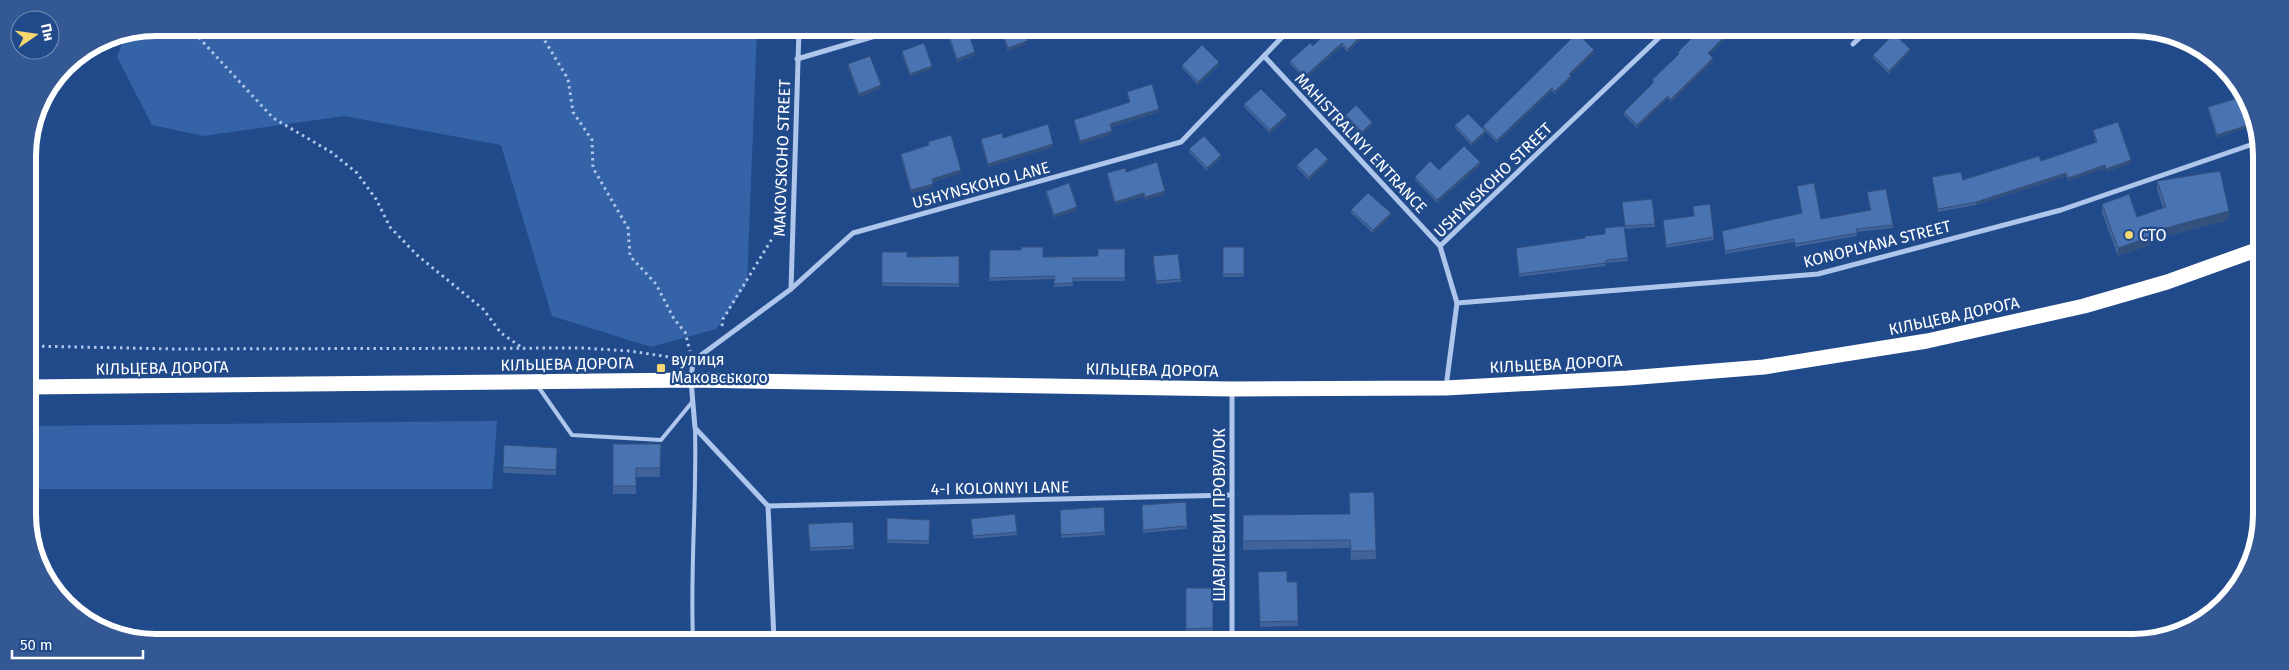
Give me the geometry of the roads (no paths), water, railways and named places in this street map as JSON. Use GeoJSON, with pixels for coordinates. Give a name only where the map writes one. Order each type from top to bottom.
{"type":"FeatureCollection","features":[{"type":"Feature","properties":{"kind":"highway","name":"КІЛЬЦЕВА ДОРОГА"},"geometry":{"type":"LineString","coordinates":[[36,387],[691,380],[1232,389],[1446,388],[1628,378],[1764,367],[1927,341],[2084,306],[2175,280],[2253,251]]}},
{"type":"Feature","properties":{"kind":"street","name":"MAKOVSKOHO STREET"},"geometry":{"type":"LineString","coordinates":[[791,288],[799,36]]}},
{"type":"Feature","properties":{"kind":"street"},"geometry":{"type":"LineString","coordinates":[[797,59],[875,36]]}},
{"type":"Feature","properties":{"kind":"street","name":"USHYNSKOHO LANE"},"geometry":{"type":"LineString","coordinates":[[691,380],[693,361],[791,288],[853,233],[1181,142],[1283,36]]}},
{"type":"Feature","properties":{"kind":"street","name":"USHYNSKOHO STREET"},"geometry":{"type":"LineString","coordinates":[[1446,388],[1457,303],[1440,246],[1661,36]]}},
{"type":"Feature","properties":{"kind":"street"},"geometry":{"type":"LineString","coordinates":[[1853,44],[1861,36]]}},
{"type":"Feature","properties":{"kind":"street","name":"MAHISTRALNYI ENTRANCE"},"geometry":{"type":"LineString","coordinates":[[1264,56],[1440,246]]}},
{"type":"Feature","properties":{"kind":"street","name":"KONOPLYANA STREET"},"geometry":{"type":"LineString","coordinates":[[1457,303],[1818,274],[2061,210],[2252,144]]}},
{"type":"Feature","properties":{"kind":"street"},"geometry":{"type":"LineString","coordinates":[[691,380],[695,428],[768,506],[774,634]]}},
{"type":"Feature","properties":{"kind":"street","name":"ШАВЛІЄВИЙ ПРОВУЛОК"},"geometry":{"type":"LineString","coordinates":[[1232,389],[1232,633]]}},
{"type":"Feature","properties":{"kind":"street","name":"4-I KOLONNYI LANE"},"geometry":{"type":"LineString","coordinates":[[768,506],[1232,495]]}},
{"type":"Feature","properties":{"kind":"lane"},"geometry":{"type":"LineString","coordinates":[[534,382],[572,435],[661,440],[693,401]]}},
{"type":"Feature","properties":{"kind":"lane"},"geometry":{"type":"LineString","coordinates":[[693,634],[691,586],[696,471],[695,428]]}},
{"type":"Feature","properties":{"kind":"place","name":"СТО"},"geometry":{"type":"Point","coordinates":[2129,235]}},
{"type":"Feature","properties":{"kind":"place","name":"вулиця Маковського"},"geometry":{"type":"Point","coordinates":[661,368]}}]}
